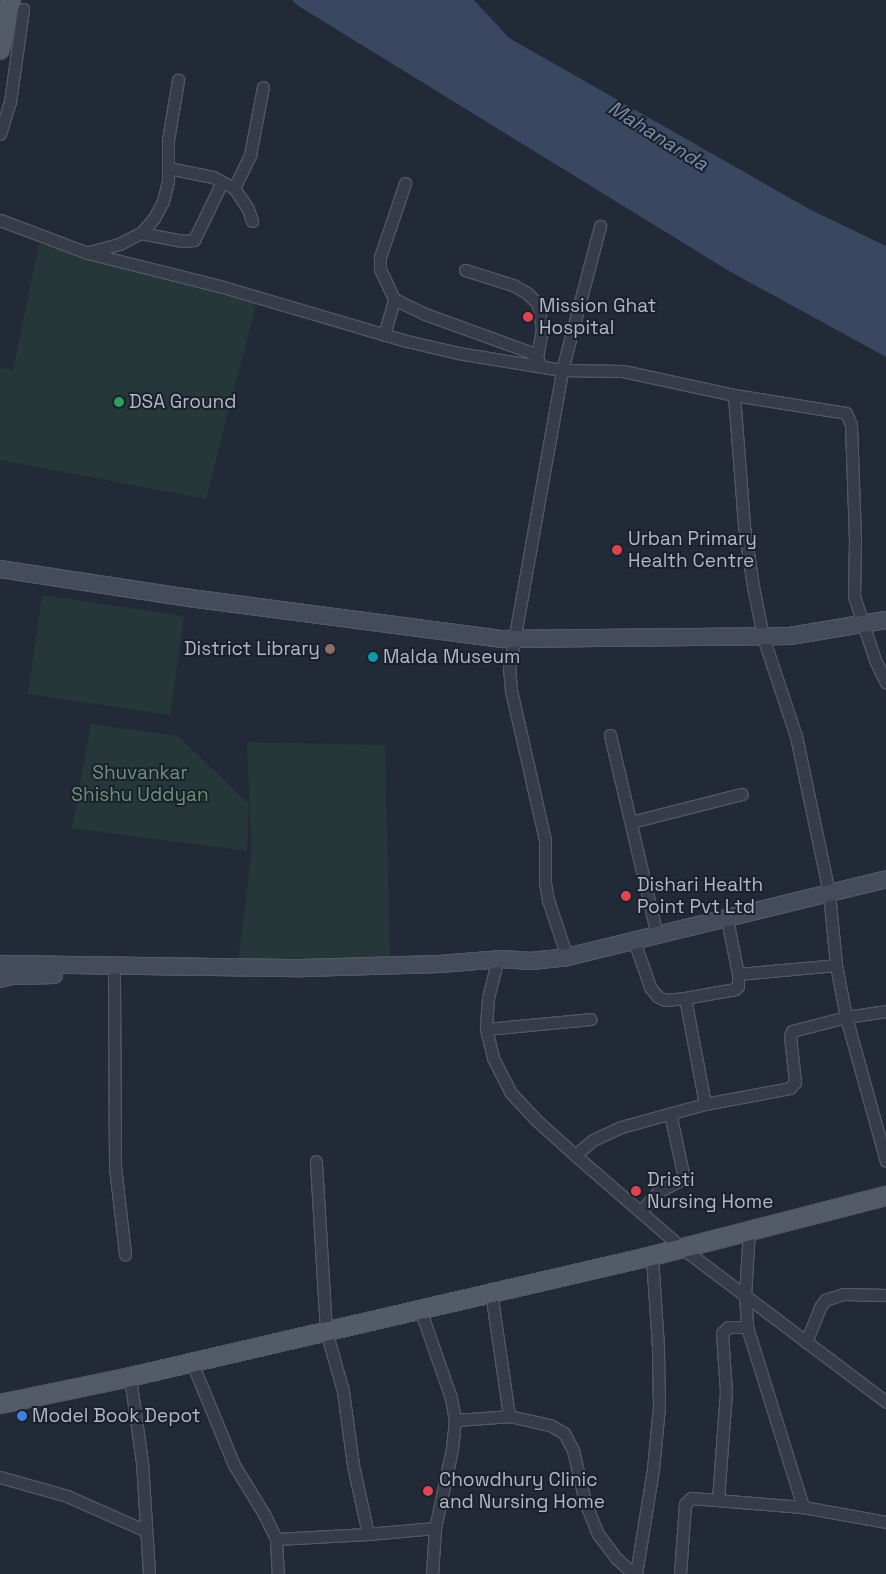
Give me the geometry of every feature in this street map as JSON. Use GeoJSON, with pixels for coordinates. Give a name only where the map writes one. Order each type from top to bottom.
{"type":"FeatureCollection","features":[{"type":"Feature","properties":{"kind":"main road"},"geometry":{"type":"LineString","coordinates":[[0,50],[17,5]]}},
{"type":"Feature","properties":{"kind":"main road"},"geometry":{"type":"LineString","coordinates":[[0,1404],[130,1377],[652,1256],[886,1196]]}},
{"type":"Feature","properties":{"kind":"street"},"geometry":{"type":"LineString","coordinates":[[0,134],[10,102],[17,5]]}},
{"type":"Feature","properties":{"kind":"street"},"geometry":{"type":"LineString","coordinates":[[88,253],[119,244],[140,233],[154,218],[163,201],[168,168],[168,140],[178,80]]}},
{"type":"Feature","properties":{"kind":"street"},"geometry":{"type":"LineString","coordinates":[[234,188],[250,155],[262,87]]}},
{"type":"Feature","properties":{"kind":"street"},"geometry":{"type":"LineString","coordinates":[[168,168],[195,172],[234,188],[247,207],[252,220]]}},
{"type":"Feature","properties":{"kind":"street"},"geometry":{"type":"LineString","coordinates":[[140,233],[182,241],[194,240],[222,182]]}},
{"type":"Feature","properties":{"kind":"street"},"geometry":{"type":"LineString","coordinates":[[405,183],[380,256],[380,269],[394,299],[424,314],[530,352],[540,363]]}},
{"type":"Feature","properties":{"kind":"street"},"geometry":{"type":"LineString","coordinates":[[0,220],[88,253],[223,287],[384,335],[458,353],[540,363],[562,370],[622,372],[734,395],[835,410],[848,414],[855,530],[853,586],[862,624],[886,684]]}},
{"type":"Feature","properties":{"kind":"street"},"geometry":{"type":"LineString","coordinates":[[567,957],[548,900],[545,883],[545,840],[509,669],[562,370],[600,226]]}},
{"type":"Feature","properties":{"kind":"street"},"geometry":{"type":"LineString","coordinates":[[465,270],[513,285],[538,304],[542,329],[540,363]]}},
{"type":"Feature","properties":{"kind":"street"},"geometry":{"type":"LineString","coordinates":[[384,335],[394,299]]}},
{"type":"Feature","properties":{"kind":"street"},"geometry":{"type":"LineString","coordinates":[[734,395],[744,526],[764,636],[796,736],[830,893],[836,965],[846,1018],[886,1161]]}},
{"type":"Feature","properties":{"kind":"street"},"geometry":{"type":"LineString","coordinates":[[0,569],[190,598],[502,639],[764,636],[816,633],[886,620]]}},
{"type":"Feature","properties":{"kind":"street"},"geometry":{"type":"LineString","coordinates":[[610,735],[657,936]]}},
{"type":"Feature","properties":{"kind":"street"},"geometry":{"type":"LineString","coordinates":[[631,822],[742,794]]}},
{"type":"Feature","properties":{"kind":"street"},"geometry":{"type":"LineString","coordinates":[[0,979],[12,976],[381,975],[441,972],[503,963],[567,957],[886,879]]}},
{"type":"Feature","properties":{"kind":"street"},"geometry":{"type":"LineString","coordinates":[[634,941],[650,987],[657,996],[665,1000],[735,989],[738,986],[738,974],[727,919]]}},
{"type":"Feature","properties":{"kind":"street"},"geometry":{"type":"LineString","coordinates":[[0,964],[303,968],[430,964],[502,959],[503,963]]}},
{"type":"Feature","properties":{"kind":"street"},"geometry":{"type":"LineString","coordinates":[[503,963],[488,998],[486,1029],[493,1058],[510,1092],[535,1119],[682,1248],[886,1402]]}},
{"type":"Feature","properties":{"kind":"street"},"geometry":{"type":"LineString","coordinates":[[738,974],[836,965]]}},
{"type":"Feature","properties":{"kind":"street"},"geometry":{"type":"LineString","coordinates":[[114,975],[115,1167],[125,1254]]}},
{"type":"Feature","properties":{"kind":"street"},"geometry":{"type":"LineString","coordinates":[[685,998],[705,1104]]}},
{"type":"Feature","properties":{"kind":"street"},"geometry":{"type":"LineString","coordinates":[[575,1155],[594,1140],[621,1127],[705,1104],[794,1085],[795,1076],[790,1036],[792,1031],[886,1011]]}},
{"type":"Feature","properties":{"kind":"street"},"geometry":{"type":"LineString","coordinates":[[486,1029],[591,1019]]}},
{"type":"Feature","properties":{"kind":"street"},"geometry":{"type":"LineString","coordinates":[[640,1211],[658,1192],[684,1178],[670,1113]]}},
{"type":"Feature","properties":{"kind":"street"},"geometry":{"type":"LineString","coordinates":[[316,1161],[326,1332],[343,1391],[353,1465],[368,1534]]}},
{"type":"Feature","properties":{"kind":"street"},"geometry":{"type":"LineString","coordinates":[[750,1230],[745,1295],[747,1327],[803,1507]]}},
{"type":"Feature","properties":{"kind":"street"},"geometry":{"type":"LineString","coordinates":[[635,1574],[653,1470],[659,1408],[658,1347],[652,1256]]}},
{"type":"Feature","properties":{"kind":"street"},"geometry":{"type":"LineString","coordinates":[[491,1292],[509,1416]]}},
{"type":"Feature","properties":{"kind":"street"},"geometry":{"type":"LineString","coordinates":[[806,1342],[820,1307],[825,1300],[843,1294],[886,1295]]}},
{"type":"Feature","properties":{"kind":"street"},"geometry":{"type":"LineString","coordinates":[[420,1309],[451,1398],[455,1420],[452,1448],[435,1528],[432,1574]]}},
{"type":"Feature","properties":{"kind":"street"},"geometry":{"type":"LineString","coordinates":[[718,1500],[726,1412],[726,1361],[722,1332],[728,1327],[747,1327]]}},
{"type":"Feature","properties":{"kind":"street"},"geometry":{"type":"LineString","coordinates":[[192,1362],[234,1465],[264,1514],[276,1539],[278,1574]]}},
{"type":"Feature","properties":{"kind":"street"},"geometry":{"type":"LineString","coordinates":[[130,1377],[142,1462],[149,1574]]}},
{"type":"Feature","properties":{"kind":"street"},"geometry":{"type":"LineString","coordinates":[[455,1420],[509,1416],[550,1425],[564,1433],[573,1450],[585,1502],[598,1534],[616,1558],[635,1574]]}},
{"type":"Feature","properties":{"kind":"street"},"geometry":{"type":"LineString","coordinates":[[0,1477],[66,1496],[146,1531]]}},
{"type":"Feature","properties":{"kind":"street"},"geometry":{"type":"LineString","coordinates":[[680,1574],[684,1510],[687,1500],[718,1500],[803,1507],[886,1522]]}},
{"type":"Feature","properties":{"kind":"street"},"geometry":{"type":"LineString","coordinates":[[276,1539],[435,1528]]}},
{"type":"Feature","properties":{"kind":"green space","name":"DSA Ground"},"geometry":{"type":"Polygon","coordinates":[[[39,244],[256,304],[206,499],[0,460],[0,367],[13,371],[39,244]]]}},
{"type":"Feature","properties":{"kind":"green space"},"geometry":{"type":"Polygon","coordinates":[[[42,595],[184,616],[170,715],[28,694],[42,595]]]}},
{"type":"Feature","properties":{"kind":"green space","name":"Shuvankar Shishu Uddyan"},"geometry":{"type":"Polygon","coordinates":[[[91,724],[178,736],[249,804],[247,851],[72,828],[91,724]]]}},
{"type":"Feature","properties":{"kind":"green space"},"geometry":{"type":"Polygon","coordinates":[[[247,742],[385,745],[390,969],[238,963],[252,850],[247,742]]]}},
{"type":"Feature","properties":{"kind":"water","name":"Mahananda"},"geometry":{"type":"Polygon","coordinates":[[[292,0],[474,0],[509,38],[809,209],[886,246],[886,357],[729,271],[297,5],[292,0]]]}},
{"type":"Feature","properties":{"kind":"place","name":"Mission Ghat Hospital"},"geometry":{"type":"Point","coordinates":[528,317]}},
{"type":"Feature","properties":{"kind":"place","name":"DSA Ground"},"geometry":{"type":"Point","coordinates":[119,402]}},
{"type":"Feature","properties":{"kind":"place","name":"Urban Primary Health Centre"},"geometry":{"type":"Point","coordinates":[617,550]}},
{"type":"Feature","properties":{"kind":"place","name":"District Library"},"geometry":{"type":"Point","coordinates":[330,649]}},
{"type":"Feature","properties":{"kind":"place","name":"Malda Museum"},"geometry":{"type":"Point","coordinates":[373,657]}},
{"type":"Feature","properties":{"kind":"place","name":"Dishari Health Point Pvt Ltd"},"geometry":{"type":"Point","coordinates":[626,896]}},
{"type":"Feature","properties":{"kind":"place","name":"Dristi Nursing Home"},"geometry":{"type":"Point","coordinates":[636,1191]}},
{"type":"Feature","properties":{"kind":"place","name":"Model Book Depot"},"geometry":{"type":"Point","coordinates":[22,1416]}},
{"type":"Feature","properties":{"kind":"place","name":"Chowdhury Clinic and Nursing Home"},"geometry":{"type":"Point","coordinates":[428,1491]}}]}
